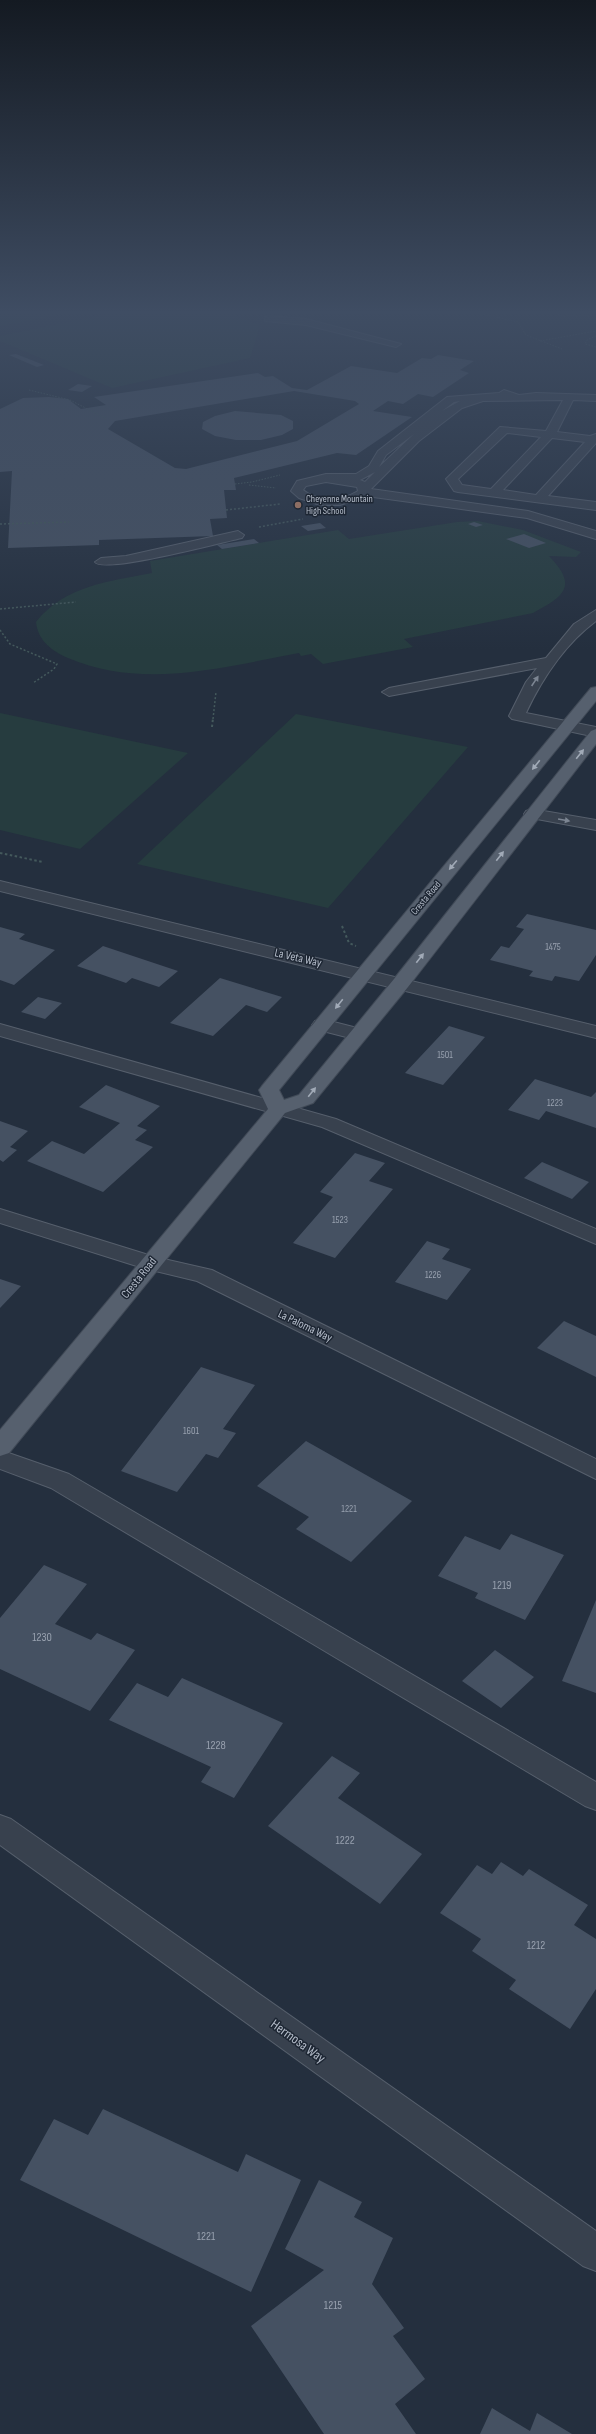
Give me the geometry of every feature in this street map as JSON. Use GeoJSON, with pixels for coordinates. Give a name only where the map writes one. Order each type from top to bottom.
{"type":"FeatureCollection","features":[{"type":"Feature","properties":{"kind":"main road","name":"Cresta Road"},"geometry":{"type":"LineString","coordinates":[[0,1446],[278,1109],[269,1090],[596,691]]}},
{"type":"Feature","properties":{"kind":"main road"},"geometry":{"type":"LineString","coordinates":[[278,1109],[306,1099],[401,983],[596,733]]}},
{"type":"Feature","properties":{"kind":"street"},"geometry":{"type":"LineString","coordinates":[[422,423],[382,453],[373,468],[359,477],[307,481],[297,487],[296,491],[308,498],[330,501],[352,499],[364,490],[394,457],[435,423]]}},
{"type":"Feature","properties":{"kind":"street"},"geometry":{"type":"LineString","coordinates":[[494,493],[549,434],[557,423]]}},
{"type":"Feature","properties":{"kind":"street"},"geometry":{"type":"LineString","coordinates":[[594,439],[504,429],[452,479],[458,488],[596,506]]}},
{"type":"Feature","properties":{"kind":"street"},"geometry":{"type":"LineString","coordinates":[[539,499],[594,439]]}},
{"type":"Feature","properties":{"kind":"street"},"geometry":{"type":"LineString","coordinates":[[337,478],[356,482],[364,490],[528,515],[596,535]]}},
{"type":"Feature","properties":{"kind":"street"},"geometry":{"type":"LineString","coordinates":[[101,562],[126,560],[238,535]]}},
{"type":"Feature","properties":{"kind":"street"},"geometry":{"type":"LineString","coordinates":[[596,614],[579,627],[533,682],[518,716],[596,733]]}},
{"type":"Feature","properties":{"kind":"street"},"geometry":{"type":"LineString","coordinates":[[389,692],[551,661]]}},
{"type":"Feature","properties":{"kind":"street"},"geometry":{"type":"LineString","coordinates":[[537,808],[596,813]]}},
{"type":"Feature","properties":{"kind":"street"},"geometry":{"type":"LineString","coordinates":[[537,808],[596,825]]}},
{"type":"Feature","properties":{"kind":"street","name":"La Veta Way"},"geometry":{"type":"LineString","coordinates":[[0,886],[596,1032]]}},
{"type":"Feature","properties":{"kind":"street"},"geometry":{"type":"LineString","coordinates":[[322,1025],[358,1034]]}},
{"type":"Feature","properties":{"kind":"street"},"geometry":{"type":"LineString","coordinates":[[0,1030],[329,1124],[596,1237]]}},
{"type":"Feature","properties":{"kind":"street","name":"La Paloma Way"},"geometry":{"type":"LineString","coordinates":[[0,1216],[152,1263],[204,1276],[596,1470]]}},
{"type":"Feature","properties":{"kind":"street"},"geometry":{"type":"LineString","coordinates":[[0,1459],[60,1481],[596,1797]]}},
{"type":"Feature","properties":{"kind":"street","name":"Hermosa Way"},"geometry":{"type":"LineString","coordinates":[[0,1828],[596,2253]]}},
{"type":"Feature","properties":{"kind":"path"},"geometry":{"type":"LineString","coordinates":[[248,485],[260,479],[274,476]]}},
{"type":"Feature","properties":{"kind":"path"},"geometry":{"type":"LineString","coordinates":[[235,484],[258,486]]}},
{"type":"Feature","properties":{"kind":"path"},"geometry":{"type":"LineString","coordinates":[[226,510],[286,503]]}},
{"type":"Feature","properties":{"kind":"path"},"geometry":{"type":"LineString","coordinates":[[0,524],[69,522]]}},
{"type":"Feature","properties":{"kind":"path"},"geometry":{"type":"LineString","coordinates":[[0,608],[76,602]]}},
{"type":"Feature","properties":{"kind":"path"},"geometry":{"type":"LineString","coordinates":[[0,630],[13,646],[30,654],[51,659],[57,664],[54,669],[33,682]]}},
{"type":"Feature","properties":{"kind":"path"},"geometry":{"type":"LineString","coordinates":[[212,727],[216,692]]}},
{"type":"Feature","properties":{"kind":"path"},"geometry":{"type":"LineString","coordinates":[[0,854],[43,862]]}},
{"type":"Feature","properties":{"kind":"path"},"geometry":{"type":"LineString","coordinates":[[342,926],[350,943],[358,946]]}},
{"type":"Feature","properties":{"kind":"green space"},"geometry":{"type":"Polygon","coordinates":[[[478,521],[523,530],[581,552],[576,557],[549,556],[558,566],[563,575],[565,583],[564,589],[560,595],[533,613],[404,639],[413,647],[323,664],[311,654],[301,656],[299,653],[183,673],[125,673],[96,668],[62,655],[51,649],[43,640],[37,629],[36,622],[47,610],[60,600],[89,587],[152,573],[150,561],[338,530],[349,539],[457,522],[478,521]]]}},
{"type":"Feature","properties":{"kind":"green space"},"geometry":{"type":"Polygon","coordinates":[[[0,713],[188,753],[80,849],[0,830],[0,713]]]}},
{"type":"Feature","properties":{"kind":"green space"},"geometry":{"type":"Polygon","coordinates":[[[296,714],[468,747],[328,908],[137,864],[296,714]]]}},
{"type":"Feature","properties":{"kind":"building"},"geometry":{"type":"Polygon","coordinates":[[[0,423],[114,423],[108,429],[175,468],[186,469],[297,441],[328,423],[404,423],[356,455],[337,453],[234,478],[236,490],[224,490],[227,518],[210,519],[213,536],[99,540],[99,545],[8,548],[12,471],[0,472],[0,423]]]}},
{"type":"Feature","properties":{"kind":"building"},"geometry":{"type":"Polygon","coordinates":[[[203,423],[293,423],[293,429],[282,435],[261,440],[236,440],[215,436],[202,429],[203,423]]]}},
{"type":"Feature","properties":{"kind":"building"},"geometry":{"type":"Polygon","coordinates":[[[474,522],[483,525],[476,527],[468,524],[474,522]]]}},
{"type":"Feature","properties":{"kind":"building"},"geometry":{"type":"Polygon","coordinates":[[[320,523],[326,528],[308,531],[301,526],[320,523]]]}},
{"type":"Feature","properties":{"kind":"building"},"geometry":{"type":"Polygon","coordinates":[[[524,534],[546,543],[529,548],[506,539],[524,534]]]}},
{"type":"Feature","properties":{"kind":"building"},"geometry":{"type":"Polygon","coordinates":[[[254,539],[259,543],[222,549],[217,545],[254,539]]]}},
{"type":"Feature","properties":{"kind":"building"},"geometry":{"type":"Polygon","coordinates":[[[527,914],[596,930],[596,955],[579,981],[555,976],[552,981],[529,976],[533,971],[490,960],[501,946],[509,948],[524,929],[516,927],[527,914]]]}},
{"type":"Feature","properties":{"kind":"building"},"geometry":{"type":"Polygon","coordinates":[[[0,927],[25,934],[19,939],[55,950],[14,985],[0,980],[0,927]]]}},
{"type":"Feature","properties":{"kind":"building"},"geometry":{"type":"Polygon","coordinates":[[[103,946],[178,971],[159,987],[132,978],[126,983],[77,966],[103,946]]]}},
{"type":"Feature","properties":{"kind":"building"},"geometry":{"type":"Polygon","coordinates":[[[220,978],[282,997],[267,1012],[246,1005],[213,1036],[170,1023],[220,978]]]}},
{"type":"Feature","properties":{"kind":"building"},"geometry":{"type":"Polygon","coordinates":[[[38,997],[62,1003],[45,1019],[21,1012],[38,997]]]}},
{"type":"Feature","properties":{"kind":"building"},"geometry":{"type":"Polygon","coordinates":[[[449,1026],[485,1037],[443,1085],[405,1073],[449,1026]]]}},
{"type":"Feature","properties":{"kind":"building"},"geometry":{"type":"Polygon","coordinates":[[[535,1079],[591,1097],[596,1092],[596,1128],[546,1111],[539,1120],[508,1110],[535,1079]]]}},
{"type":"Feature","properties":{"kind":"building"},"geometry":{"type":"Polygon","coordinates":[[[106,1085],[160,1106],[137,1126],[147,1130],[135,1140],[153,1147],[103,1192],[27,1161],[52,1141],[84,1154],[120,1123],[79,1107],[106,1085]]]}},
{"type":"Feature","properties":{"kind":"building"},"geometry":{"type":"Polygon","coordinates":[[[0,1121],[28,1131],[10,1147],[17,1150],[3,1162],[0,1160],[0,1121]]]}},
{"type":"Feature","properties":{"kind":"building"},"geometry":{"type":"Polygon","coordinates":[[[355,1153],[385,1163],[369,1181],[393,1189],[335,1258],[293,1243],[333,1197],[320,1192],[355,1153]]]}},
{"type":"Feature","properties":{"kind":"building"},"geometry":{"type":"Polygon","coordinates":[[[542,1162],[589,1182],[572,1199],[524,1178],[542,1162]]]}},
{"type":"Feature","properties":{"kind":"building"},"geometry":{"type":"Polygon","coordinates":[[[427,1241],[450,1249],[442,1259],[471,1269],[447,1300],[395,1282],[427,1241]]]}},
{"type":"Feature","properties":{"kind":"building"},"geometry":{"type":"Polygon","coordinates":[[[0,1279],[21,1286],[0,1308],[0,1279]]]}},
{"type":"Feature","properties":{"kind":"building"},"geometry":{"type":"Polygon","coordinates":[[[564,1321],[596,1336],[596,1377],[537,1348],[564,1321]]]}},
{"type":"Feature","properties":{"kind":"building"},"geometry":{"type":"Polygon","coordinates":[[[201,1367],[255,1385],[223,1429],[236,1433],[218,1458],[206,1454],[177,1492],[121,1471],[201,1367]]]}},
{"type":"Feature","properties":{"kind":"building"},"geometry":{"type":"Polygon","coordinates":[[[306,1441],[412,1501],[351,1562],[296,1529],[309,1517],[257,1486],[306,1441]]]}},
{"type":"Feature","properties":{"kind":"building"},"geometry":{"type":"Polygon","coordinates":[[[511,1534],[564,1555],[525,1620],[475,1598],[478,1593],[438,1576],[465,1536],[500,1550],[511,1534]]]}},
{"type":"Feature","properties":{"kind":"building"},"geometry":{"type":"Polygon","coordinates":[[[44,1565],[87,1584],[55,1624],[91,1640],[97,1633],[135,1650],[90,1711],[0,1669],[0,1618],[44,1565]]]}},
{"type":"Feature","properties":{"kind":"building"},"geometry":{"type":"Polygon","coordinates":[[[596,1600],[596,1693],[562,1681],[596,1600]]]}},
{"type":"Feature","properties":{"kind":"building"},"geometry":{"type":"Polygon","coordinates":[[[495,1650],[534,1677],[501,1708],[462,1681],[495,1650]]]}},
{"type":"Feature","properties":{"kind":"building"},"geometry":{"type":"Polygon","coordinates":[[[182,1678],[283,1723],[234,1798],[201,1782],[211,1767],[109,1720],[137,1683],[168,1697],[182,1678]]]}},
{"type":"Feature","properties":{"kind":"building"},"geometry":{"type":"Polygon","coordinates":[[[332,1756],[360,1773],[338,1798],[422,1854],[380,1904],[268,1826],[332,1756]]]}},
{"type":"Feature","properties":{"kind":"building"},"geometry":{"type":"Polygon","coordinates":[[[501,1862],[523,1876],[529,1869],[588,1905],[574,1925],[596,1939],[596,1989],[570,2029],[509,1989],[516,1980],[472,1951],[481,1939],[440,1913],[477,1865],[492,1874],[501,1862]]]}},
{"type":"Feature","properties":{"kind":"building"},"geometry":{"type":"Polygon","coordinates":[[[103,2109],[238,2172],[246,2154],[301,2180],[251,2292],[20,2180],[54,2119],[88,2135],[103,2109]]]}},
{"type":"Feature","properties":{"kind":"building"},"geometry":{"type":"Polygon","coordinates":[[[319,2180],[362,2202],[354,2217],[393,2238],[372,2284],[404,2328],[393,2336],[425,2379],[395,2404],[416,2434],[324,2434],[251,2326],[324,2270],[285,2249],[319,2180]]]}},
{"type":"Feature","properties":{"kind":"building"},"geometry":{"type":"Polygon","coordinates":[[[492,2408],[530,2431],[537,2413],[572,2434],[480,2434],[492,2408]]]}},
{"type":"Feature","properties":{"kind":"place","name":"Cheyenne Mountain High School"},"geometry":{"type":"Point","coordinates":[298,505]}}]}
